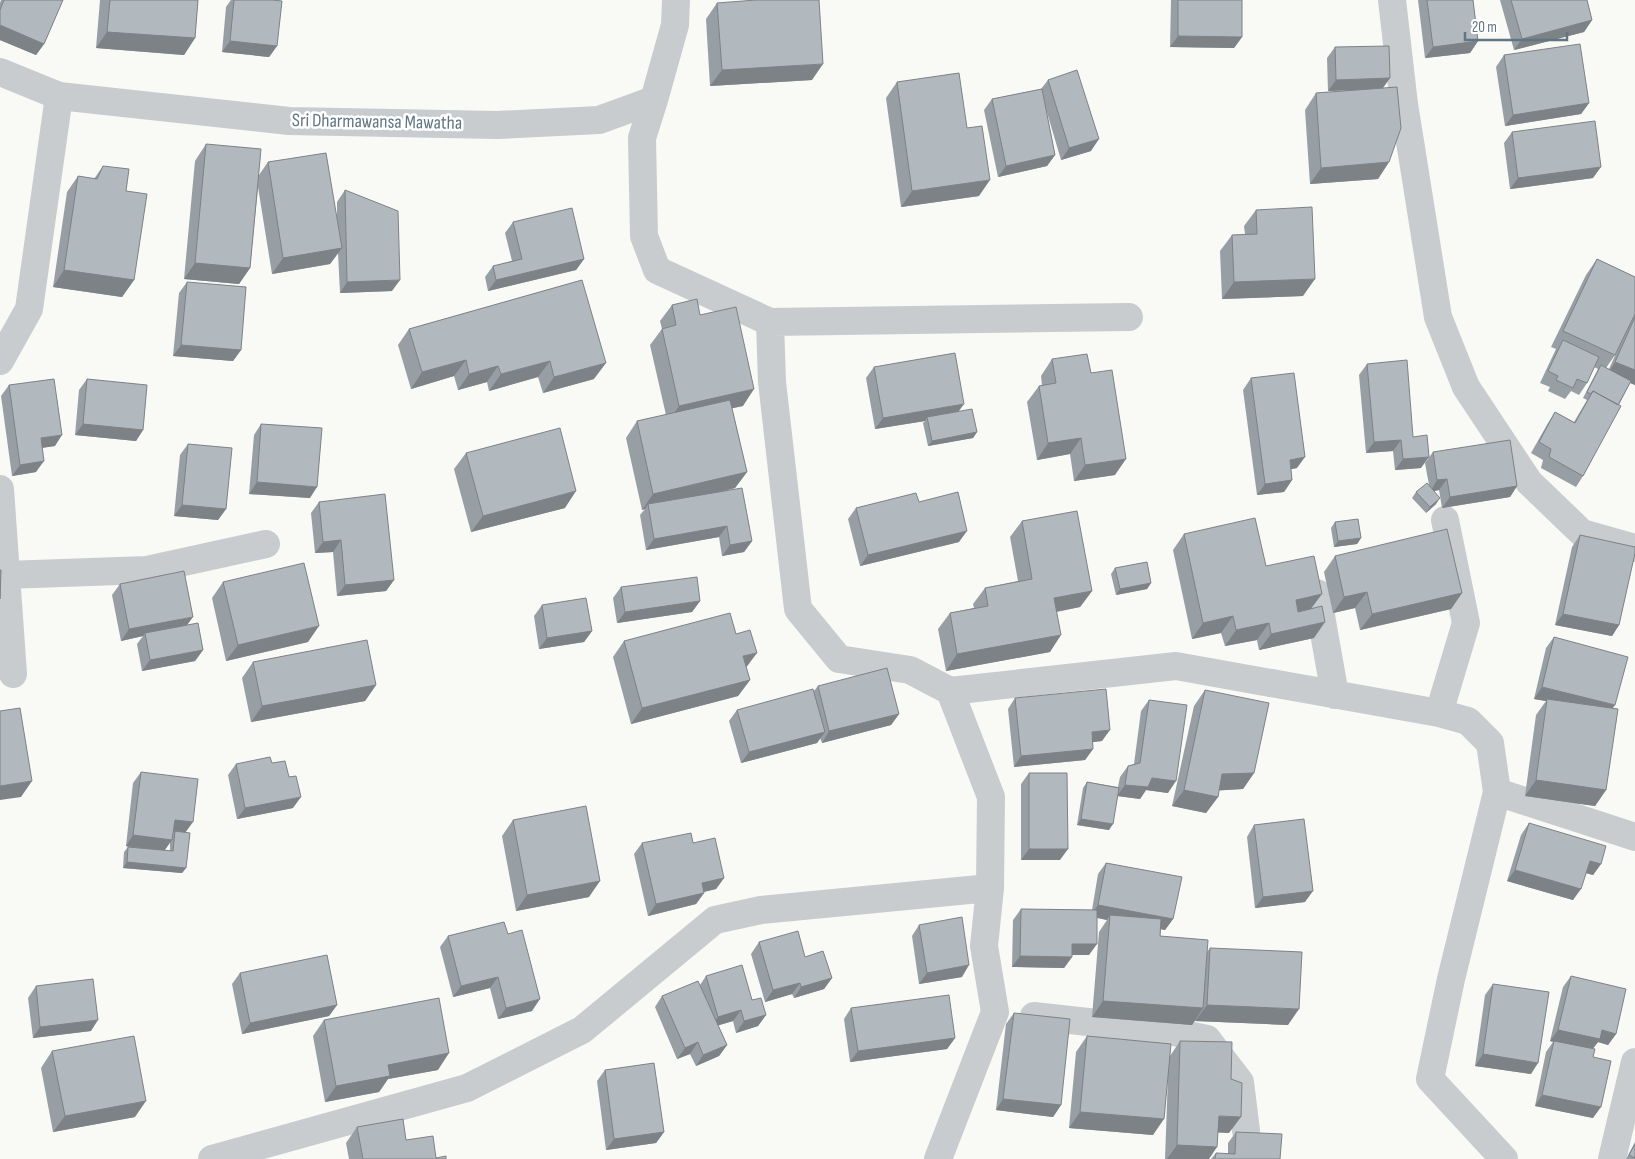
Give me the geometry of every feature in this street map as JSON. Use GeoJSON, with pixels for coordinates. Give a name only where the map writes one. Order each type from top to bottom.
{"type":"FeatureCollection","features":[{"type":"Feature","properties":{"kind":"street"},"geometry":{"type":"LineString","coordinates":[[676,0],[675,25],[642,138],[644,236],[656,270],[770,322],[1129,318]]}},
{"type":"Feature","properties":{"kind":"street"},"geometry":{"type":"LineString","coordinates":[[1392,0],[1404,104],[1438,317],[1466,387],[1528,482],[1582,533],[1635,548]]}},
{"type":"Feature","properties":{"kind":"street","name":"Sri Dharmawansa Mawatha"},"geometry":{"type":"LineString","coordinates":[[0,72],[59,96],[289,121],[497,125],[599,120],[654,100]]}},
{"type":"Feature","properties":{"kind":"street"},"geometry":{"type":"LineString","coordinates":[[0,361],[29,309],[59,96]]}},
{"type":"Feature","properties":{"kind":"street"},"geometry":{"type":"LineString","coordinates":[[770,322],[772,382],[798,608],[839,659],[910,670],[950,690],[1176,666],[1439,713],[1468,721],[1490,743],[1497,792],[1451,979],[1430,1079],[1504,1159]]}},
{"type":"Feature","properties":{"kind":"street"},"geometry":{"type":"LineString","coordinates":[[0,489],[13,674]]}},
{"type":"Feature","properties":{"kind":"street"},"geometry":{"type":"LineString","coordinates":[[1439,713],[1466,623],[1446,520]]}},
{"type":"Feature","properties":{"kind":"street"},"geometry":{"type":"LineString","coordinates":[[6,575],[147,570],[266,544]]}},
{"type":"Feature","properties":{"kind":"street"},"geometry":{"type":"LineString","coordinates":[[1317,593],[1335,694]]}},
{"type":"Feature","properties":{"kind":"street"},"geometry":{"type":"LineString","coordinates":[[938,1159],[995,1012],[984,946],[990,888],[990,797],[950,690]]}},
{"type":"Feature","properties":{"kind":"street"},"geometry":{"type":"LineString","coordinates":[[1497,792],[1635,838]]}},
{"type":"Feature","properties":{"kind":"street"},"geometry":{"type":"LineString","coordinates":[[212,1159],[468,1088],[582,1030],[715,920],[761,910],[990,888]]}},
{"type":"Feature","properties":{"kind":"street"},"geometry":{"type":"LineString","coordinates":[[995,1012],[1169,1031],[1207,1039],[1240,1082],[1246,1131]]}},
{"type":"Feature","properties":{"kind":"street"},"geometry":{"type":"LineString","coordinates":[[1612,1159],[1635,1062]]}},
{"type":"Feature","properties":{"kind":"building"},"geometry":{"type":"Polygon","coordinates":[[[4,0],[63,0],[44,44],[0,25],[0,10],[4,0]]]}},
{"type":"Feature","properties":{"kind":"building"},"geometry":{"type":"Polygon","coordinates":[[[110,0],[198,0],[195,38],[107,32],[110,0]]]}},
{"type":"Feature","properties":{"kind":"building"},"geometry":{"type":"Polygon","coordinates":[[[234,0],[282,1],[277,46],[230,41],[234,0]]]}},
{"type":"Feature","properties":{"kind":"building"},"geometry":{"type":"Polygon","coordinates":[[[756,0],[819,0],[823,64],[722,70],[717,3],[756,0]]]}},
{"type":"Feature","properties":{"kind":"building"},"geometry":{"type":"Polygon","coordinates":[[[1178,0],[1242,0],[1242,37],[1178,36],[1178,0]]]}},
{"type":"Feature","properties":{"kind":"building"},"geometry":{"type":"Polygon","coordinates":[[[1427,0],[1473,0],[1478,41],[1433,47],[1427,0]]]}},
{"type":"Feature","properties":{"kind":"building"},"geometry":{"type":"Polygon","coordinates":[[[1511,0],[1587,0],[1592,20],[1522,39],[1511,0]]]}},
{"type":"Feature","properties":{"kind":"building"},"geometry":{"type":"Polygon","coordinates":[[[1580,44],[1589,103],[1513,115],[1504,55],[1580,44]]]}},
{"type":"Feature","properties":{"kind":"building"},"geometry":{"type":"Polygon","coordinates":[[[1389,46],[1390,78],[1336,80],[1335,47],[1389,46]]]}},
{"type":"Feature","properties":{"kind":"building"},"geometry":{"type":"Polygon","coordinates":[[[1077,70],[1099,139],[1069,148],[1048,80],[1077,70]]]}},
{"type":"Feature","properties":{"kind":"building"},"geometry":{"type":"Polygon","coordinates":[[[959,73],[967,128],[982,126],[990,180],[912,191],[897,82],[959,73]]]}},
{"type":"Feature","properties":{"kind":"building"},"geometry":{"type":"Polygon","coordinates":[[[1397,87],[1401,128],[1389,162],[1321,168],[1316,93],[1397,87]]]}},
{"type":"Feature","properties":{"kind":"building"},"geometry":{"type":"Polygon","coordinates":[[[1042,89],[1055,155],[1006,166],[992,99],[1042,89]]]}},
{"type":"Feature","properties":{"kind":"building"},"geometry":{"type":"Polygon","coordinates":[[[1595,121],[1601,167],[1518,178],[1512,132],[1595,121]]]}},
{"type":"Feature","properties":{"kind":"building"},"geometry":{"type":"Polygon","coordinates":[[[206,144],[261,149],[250,268],[195,263],[206,144]]]}},
{"type":"Feature","properties":{"kind":"building"},"geometry":{"type":"Polygon","coordinates":[[[326,153],[342,248],[283,258],[268,162],[326,153]]]}},
{"type":"Feature","properties":{"kind":"building"},"geometry":{"type":"Polygon","coordinates":[[[103,166],[129,169],[126,191],[147,194],[134,280],[64,270],[78,176],[97,179],[103,166]]]}},
{"type":"Feature","properties":{"kind":"building"},"geometry":{"type":"Polygon","coordinates":[[[345,190],[398,211],[400,280],[347,282],[345,190]]]}},
{"type":"Feature","properties":{"kind":"building"},"geometry":{"type":"Polygon","coordinates":[[[1312,207],[1315,279],[1234,282],[1232,235],[1257,234],[1256,210],[1312,207]]]}},
{"type":"Feature","properties":{"kind":"building"},"geometry":{"type":"Polygon","coordinates":[[[572,208],[584,259],[496,280],[493,266],[522,259],[513,222],[572,208]]]}},
{"type":"Feature","properties":{"kind":"building"},"geometry":{"type":"Polygon","coordinates":[[[1597,259],[1635,277],[1635,314],[1615,355],[1563,331],[1597,259]]]}},
{"type":"Feature","properties":{"kind":"building"},"geometry":{"type":"Polygon","coordinates":[[[582,280],[606,363],[554,377],[550,361],[501,374],[498,366],[469,374],[466,360],[422,372],[409,329],[582,280]]]}},
{"type":"Feature","properties":{"kind":"building"},"geometry":{"type":"Polygon","coordinates":[[[187,282],[246,287],[241,350],[181,345],[187,282]]]}},
{"type":"Feature","properties":{"kind":"building"},"geometry":{"type":"Polygon","coordinates":[[[697,299],[700,315],[736,307],[754,389],[679,406],[662,329],[676,325],[672,305],[697,299]]]}},
{"type":"Feature","properties":{"kind":"building"},"geometry":{"type":"Polygon","coordinates":[[[1635,317],[1635,370],[1615,362],[1635,317]]]}},
{"type":"Feature","properties":{"kind":"building"},"geometry":{"type":"Polygon","coordinates":[[[1563,340],[1599,357],[1587,383],[1577,379],[1573,388],[1556,380],[1558,376],[1548,371],[1563,340]]]}},
{"type":"Feature","properties":{"kind":"building"},"geometry":{"type":"Polygon","coordinates":[[[955,353],[964,404],[883,418],[874,367],[955,353]]]}},
{"type":"Feature","properties":{"kind":"building"},"geometry":{"type":"Polygon","coordinates":[[[1087,354],[1091,373],[1112,370],[1126,459],[1085,465],[1081,438],[1048,443],[1039,386],[1056,383],[1052,359],[1087,354]]]}},
{"type":"Feature","properties":{"kind":"building"},"geometry":{"type":"Polygon","coordinates":[[[1407,360],[1413,437],[1427,435],[1429,457],[1403,459],[1401,440],[1374,442],[1367,364],[1407,360]]]}},
{"type":"Feature","properties":{"kind":"building"},"geometry":{"type":"Polygon","coordinates":[[[1601,365],[1631,381],[1618,405],[1593,391],[1591,394],[1587,392],[1601,365]]]}},
{"type":"Feature","properties":{"kind":"building"},"geometry":{"type":"Polygon","coordinates":[[[1294,373],[1305,457],[1290,460],[1292,480],[1265,484],[1251,378],[1294,373]]]}},
{"type":"Feature","properties":{"kind":"building"},"geometry":{"type":"Polygon","coordinates":[[[54,379],[62,435],[41,438],[44,461],[20,465],[9,385],[54,379]]]}},
{"type":"Feature","properties":{"kind":"building"},"geometry":{"type":"Polygon","coordinates":[[[87,379],[147,385],[143,430],[83,424],[87,379]]]}},
{"type":"Feature","properties":{"kind":"building"},"geometry":{"type":"Polygon","coordinates":[[[1593,391],[1621,406],[1583,476],[1549,457],[1551,449],[1539,442],[1555,412],[1575,423],[1593,391]]]}},
{"type":"Feature","properties":{"kind":"building"},"geometry":{"type":"Polygon","coordinates":[[[730,400],[747,472],[653,494],[637,421],[730,400]]]}},
{"type":"Feature","properties":{"kind":"building"},"geometry":{"type":"Polygon","coordinates":[[[972,409],[977,432],[932,441],[927,417],[972,409]]]}},
{"type":"Feature","properties":{"kind":"building"},"geometry":{"type":"Polygon","coordinates":[[[261,424],[322,428],[317,487],[257,482],[261,424]]]}},
{"type":"Feature","properties":{"kind":"building"},"geometry":{"type":"Polygon","coordinates":[[[560,428],[576,491],[483,516],[466,453],[560,428]]]}},
{"type":"Feature","properties":{"kind":"building"},"geometry":{"type":"Polygon","coordinates":[[[1510,440],[1517,486],[1450,497],[1447,479],[1437,480],[1433,452],[1510,440]]]}},
{"type":"Feature","properties":{"kind":"building"},"geometry":{"type":"Polygon","coordinates":[[[188,444],[232,448],[226,509],[182,505],[188,444]]]}},
{"type":"Feature","properties":{"kind":"building"},"geometry":{"type":"Polygon","coordinates":[[[1427,483],[1440,498],[1430,507],[1416,492],[1427,483]]]}},
{"type":"Feature","properties":{"kind":"building"},"geometry":{"type":"Polygon","coordinates":[[[742,488],[752,541],[730,545],[727,526],[654,539],[648,504],[742,488]]]}},
{"type":"Feature","properties":{"kind":"building"},"geometry":{"type":"Polygon","coordinates":[[[958,492],[967,531],[868,555],[856,508],[916,493],[919,502],[958,492]]]}},
{"type":"Feature","properties":{"kind":"building"},"geometry":{"type":"Polygon","coordinates":[[[385,494],[394,580],[345,585],[341,540],[323,542],[319,502],[385,494]]]}},
{"type":"Feature","properties":{"kind":"building"},"geometry":{"type":"Polygon","coordinates":[[[1077,511],[1092,591],[1054,598],[1061,635],[957,654],[950,613],[988,606],[985,588],[1032,579],[1022,521],[1077,511]]]}},
{"type":"Feature","properties":{"kind":"building"},"geometry":{"type":"Polygon","coordinates":[[[1255,518],[1266,566],[1314,556],[1322,594],[1296,600],[1298,612],[1322,606],[1325,622],[1271,634],[1269,623],[1236,630],[1233,616],[1203,623],[1184,534],[1255,518]]]}},
{"type":"Feature","properties":{"kind":"building"},"geometry":{"type":"Polygon","coordinates":[[[1358,519],[1361,538],[1338,541],[1335,522],[1358,519]]]}},
{"type":"Feature","properties":{"kind":"building"},"geometry":{"type":"Polygon","coordinates":[[[1447,529],[1462,593],[1372,614],[1367,592],[1344,597],[1335,556],[1447,529]]]}},
{"type":"Feature","properties":{"kind":"building"},"geometry":{"type":"Polygon","coordinates":[[[1580,535],[1635,547],[1619,625],[1563,614],[1580,535]]]}},
{"type":"Feature","properties":{"kind":"building"},"geometry":{"type":"Polygon","coordinates":[[[1147,562],[1151,583],[1120,589],[1115,568],[1147,562]]]}},
{"type":"Feature","properties":{"kind":"building"},"geometry":{"type":"Polygon","coordinates":[[[304,563],[319,626],[238,645],[223,582],[304,563]]]}},
{"type":"Feature","properties":{"kind":"building"},"geometry":{"type":"Polygon","coordinates":[[[184,571],[193,617],[129,629],[120,584],[184,571]]]}},
{"type":"Feature","properties":{"kind":"building"},"geometry":{"type":"Polygon","coordinates":[[[697,577],[700,601],[625,612],[621,587],[697,577]]]}},
{"type":"Feature","properties":{"kind":"building"},"geometry":{"type":"Polygon","coordinates":[[[586,598],[592,631],[547,638],[542,605],[586,598]]]}},
{"type":"Feature","properties":{"kind":"building"},"geometry":{"type":"Polygon","coordinates":[[[730,613],[736,634],[750,630],[757,653],[743,656],[750,680],[642,708],[624,641],[730,613]]]}},
{"type":"Feature","properties":{"kind":"building"},"geometry":{"type":"Polygon","coordinates":[[[198,623],[203,650],[150,660],[145,633],[198,623]]]}},
{"type":"Feature","properties":{"kind":"building"},"geometry":{"type":"Polygon","coordinates":[[[1554,637],[1628,657],[1615,705],[1542,687],[1554,637]]]}},
{"type":"Feature","properties":{"kind":"building"},"geometry":{"type":"Polygon","coordinates":[[[367,640],[376,685],[262,706],[253,662],[367,640]]]}},
{"type":"Feature","properties":{"kind":"building"},"geometry":{"type":"Polygon","coordinates":[[[887,668],[899,714],[829,731],[818,686],[887,668]]]}},
{"type":"Feature","properties":{"kind":"building"},"geometry":{"type":"Polygon","coordinates":[[[813,689],[825,732],[749,752],[737,710],[813,689]]]}},
{"type":"Feature","properties":{"kind":"building"},"geometry":{"type":"Polygon","coordinates":[[[1106,689],[1110,730],[1092,732],[1093,749],[1021,756],[1015,698],[1106,689]]]}},
{"type":"Feature","properties":{"kind":"building"},"geometry":{"type":"Polygon","coordinates":[[[1205,690],[1269,703],[1254,773],[1222,774],[1218,797],[1184,790],[1205,690]]]}},
{"type":"Feature","properties":{"kind":"building"},"geometry":{"type":"Polygon","coordinates":[[[1547,699],[1618,709],[1606,790],[1536,780],[1547,699]]]}},
{"type":"Feature","properties":{"kind":"building"},"geometry":{"type":"Polygon","coordinates":[[[1149,700],[1187,705],[1176,781],[1152,778],[1148,787],[1125,785],[1128,766],[1140,763],[1149,700]]]}},
{"type":"Feature","properties":{"kind":"building"},"geometry":{"type":"Polygon","coordinates":[[[20,708],[32,781],[0,786],[0,711],[20,708]]]}},
{"type":"Feature","properties":{"kind":"building"},"geometry":{"type":"Polygon","coordinates":[[[270,757],[272,763],[285,761],[289,777],[296,776],[301,797],[245,808],[236,764],[270,757]]]}},
{"type":"Feature","properties":{"kind":"building"},"geometry":{"type":"Polygon","coordinates":[[[141,772],[198,779],[193,822],[175,820],[172,840],[133,835],[141,772]]]}},
{"type":"Feature","properties":{"kind":"building"},"geometry":{"type":"Polygon","coordinates":[[[1029,773],[1067,773],[1068,849],[1029,849],[1029,773]]]}},
{"type":"Feature","properties":{"kind":"building"},"geometry":{"type":"Polygon","coordinates":[[[1087,782],[1119,788],[1113,824],[1081,819],[1087,782]]]}},
{"type":"Feature","properties":{"kind":"building"},"geometry":{"type":"Polygon","coordinates":[[[586,806],[600,881],[527,895],[513,820],[586,806]]]}},
{"type":"Feature","properties":{"kind":"building"},"geometry":{"type":"Polygon","coordinates":[[[1304,819],[1313,891],[1263,897],[1254,825],[1304,819]]]}},
{"type":"Feature","properties":{"kind":"building"},"geometry":{"type":"Polygon","coordinates":[[[1529,823],[1606,846],[1601,864],[1590,861],[1581,889],[1515,870],[1529,823]]]}},
{"type":"Feature","properties":{"kind":"building"},"geometry":{"type":"Polygon","coordinates":[[[175,831],[190,833],[186,868],[127,862],[128,847],[173,851],[175,831]]]}},
{"type":"Feature","properties":{"kind":"building"},"geometry":{"type":"Polygon","coordinates":[[[691,833],[693,843],[715,838],[724,878],[702,883],[704,893],[656,904],[642,843],[691,833]]]}},
{"type":"Feature","properties":{"kind":"building"},"geometry":{"type":"Polygon","coordinates":[[[1106,863],[1182,877],[1173,919],[1098,905],[1106,863]]]}},
{"type":"Feature","properties":{"kind":"building"},"geometry":{"type":"Polygon","coordinates":[[[1021,909],[1097,910],[1097,944],[1072,944],[1072,957],[1020,956],[1021,909]]]}},
{"type":"Feature","properties":{"kind":"building"},"geometry":{"type":"Polygon","coordinates":[[[1110,915],[1161,919],[1160,936],[1208,940],[1203,1008],[1103,1001],[1110,915]]]}},
{"type":"Feature","properties":{"kind":"building"},"geometry":{"type":"Polygon","coordinates":[[[962,917],[969,965],[927,973],[919,925],[962,917]]]}},
{"type":"Feature","properties":{"kind":"building"},"geometry":{"type":"Polygon","coordinates":[[[504,922],[508,934],[522,930],[540,999],[506,1008],[498,977],[461,986],[448,936],[504,922]]]}},
{"type":"Feature","properties":{"kind":"building"},"geometry":{"type":"Polygon","coordinates":[[[798,931],[805,957],[823,951],[832,978],[801,987],[800,983],[773,990],[759,942],[798,931]]]}},
{"type":"Feature","properties":{"kind":"building"},"geometry":{"type":"Polygon","coordinates":[[[1210,948],[1302,952],[1299,1009],[1207,1005],[1210,948]]]}},
{"type":"Feature","properties":{"kind":"building"},"geometry":{"type":"Polygon","coordinates":[[[327,955],[337,1005],[250,1023],[240,973],[327,955]]]}},
{"type":"Feature","properties":{"kind":"building"},"geometry":{"type":"Polygon","coordinates":[[[742,965],[752,1000],[761,998],[766,1015],[744,1021],[741,1010],[718,1017],[706,976],[742,965]]]}},
{"type":"Feature","properties":{"kind":"building"},"geometry":{"type":"Polygon","coordinates":[[[1571,976],[1626,989],[1616,1034],[1602,1030],[1600,1039],[1558,1030],[1571,976]]]}},
{"type":"Feature","properties":{"kind":"building"},"geometry":{"type":"Polygon","coordinates":[[[93,979],[98,1020],[40,1027],[36,986],[93,979]]]}},
{"type":"Feature","properties":{"kind":"building"},"geometry":{"type":"Polygon","coordinates":[[[698,981],[727,1045],[703,1055],[698,1042],[685,1048],[662,996],[698,981]]]}},
{"type":"Feature","properties":{"kind":"building"},"geometry":{"type":"Polygon","coordinates":[[[1493,984],[1549,992],[1538,1063],[1483,1054],[1493,984]]]}},
{"type":"Feature","properties":{"kind":"building"},"geometry":{"type":"Polygon","coordinates":[[[949,995],[955,1038],[858,1051],[851,1008],[949,995]]]}},
{"type":"Feature","properties":{"kind":"building"},"geometry":{"type":"Polygon","coordinates":[[[439,998],[449,1053],[388,1065],[390,1076],[336,1086],[324,1020],[439,998]]]}},
{"type":"Feature","properties":{"kind":"building"},"geometry":{"type":"Polygon","coordinates":[[[1014,1013],[1070,1019],[1061,1105],[1003,1099],[1014,1013]]]}},
{"type":"Feature","properties":{"kind":"building"},"geometry":{"type":"Polygon","coordinates":[[[134,1036],[146,1101],[65,1116],[52,1051],[134,1036]]]}},
{"type":"Feature","properties":{"kind":"building"},"geometry":{"type":"Polygon","coordinates":[[[1087,1036],[1171,1044],[1164,1119],[1080,1112],[1087,1036]]]}},
{"type":"Feature","properties":{"kind":"building"},"geometry":{"type":"Polygon","coordinates":[[[1180,1041],[1232,1042],[1231,1079],[1242,1083],[1241,1117],[1219,1116],[1217,1147],[1177,1145],[1180,1041]]]}},
{"type":"Feature","properties":{"kind":"building"},"geometry":{"type":"Polygon","coordinates":[[[1554,1041],[1595,1049],[1593,1057],[1611,1061],[1601,1107],[1542,1095],[1554,1041]]]}},
{"type":"Feature","properties":{"kind":"building"},"geometry":{"type":"Polygon","coordinates":[[[654,1063],[664,1132],[614,1139],[605,1070],[654,1063]]]}},
{"type":"Feature","properties":{"kind":"building"},"geometry":{"type":"Polygon","coordinates":[[[403,1119],[406,1140],[433,1136],[436,1158],[446,1156],[446,1159],[363,1159],[357,1127],[403,1119]]]}},
{"type":"Feature","properties":{"kind":"building"},"geometry":{"type":"Polygon","coordinates":[[[1236,1132],[1282,1134],[1280,1159],[1215,1159],[1216,1153],[1235,1154],[1236,1132]]]}},
{"type":"Feature","properties":{"kind":"building"},"geometry":{"type":"Polygon","coordinates":[[[1635,1144],[1635,1158],[1629,1155],[1635,1144]]]}}]}
